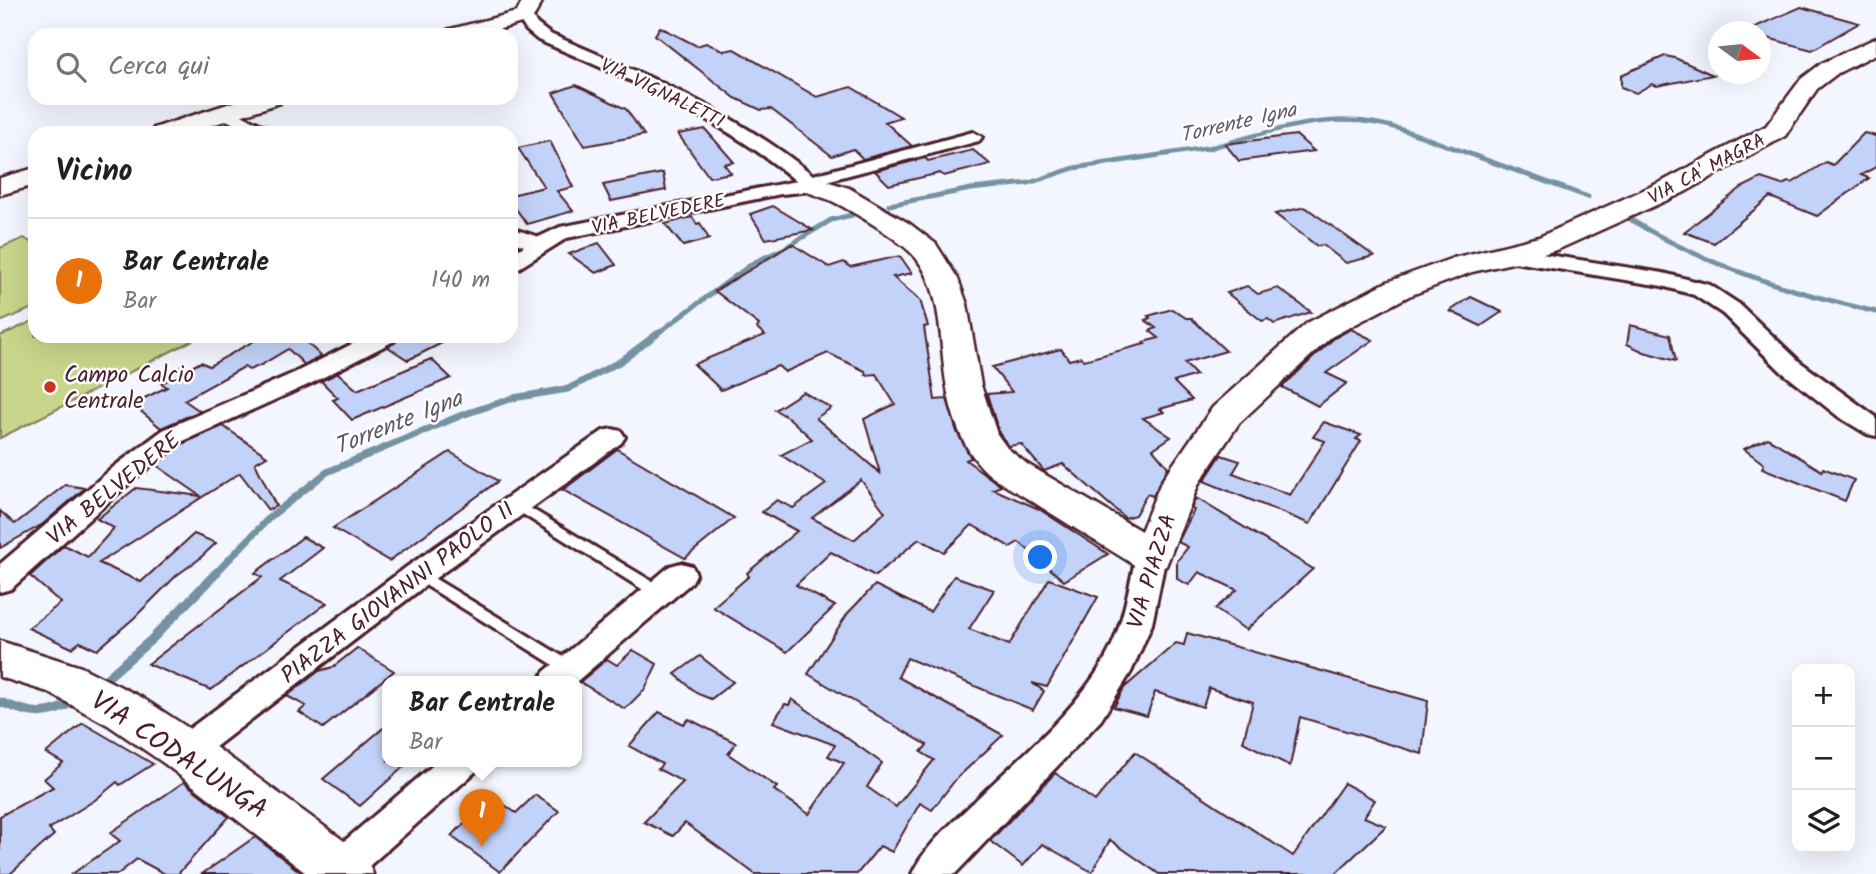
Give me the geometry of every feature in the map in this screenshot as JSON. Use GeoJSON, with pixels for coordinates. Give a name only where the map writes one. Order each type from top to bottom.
{"type":"FeatureCollection","features":[{"type":"Feature","properties":{"kind":"street"},"geometry":{"type":"LineString","coordinates":[[474,28],[529,8]]}},
{"type":"Feature","properties":{"kind":"street","name":"VIA VIGNALETTI"},"geometry":{"type":"LineString","coordinates":[[529,8],[531,27],[544,37],[664,89],[723,120],[791,165],[813,185],[833,191],[872,214],[928,254],[937,267],[956,327],[964,395],[976,428],[993,457],[1023,479],[1151,556]]}},
{"type":"Feature","properties":{"kind":"street","name":"VIA CA' MAGRA"},"geometry":{"type":"LineString","coordinates":[[1510,255],[1549,243],[1673,187],[1776,131],[1809,84],[1830,68],[1876,46]]}},
{"type":"Feature","properties":{"kind":"street"},"geometry":{"type":"LineString","coordinates":[[185,126],[250,105]]}},
{"type":"Feature","properties":{"kind":"street"},"geometry":{"type":"LineString","coordinates":[[227,113],[251,126]]}},
{"type":"Feature","properties":{"kind":"street"},"geometry":{"type":"LineString","coordinates":[[813,185],[822,176],[973,137]]}},
{"type":"Feature","properties":{"kind":"street"},"geometry":{"type":"LineString","coordinates":[[0,187],[28,178]]}},
{"type":"Feature","properties":{"kind":"street","name":"VIA BELVEDERE"},"geometry":{"type":"LineString","coordinates":[[518,258],[560,233],[781,188],[813,185]]}},
{"type":"Feature","properties":{"kind":"street"},"geometry":{"type":"LineString","coordinates":[[518,236],[539,244]]}},
{"type":"Feature","properties":{"kind":"street"},"geometry":{"type":"LineString","coordinates":[[1510,255],[1702,290],[1731,309],[1791,367],[1848,411],[1876,428]]}},
{"type":"Feature","properties":{"kind":"street","name":"VIA PIAZZA"},"geometry":{"type":"LineString","coordinates":[[931,874],[971,829],[1089,710],[1119,663],[1136,624],[1151,556],[1180,482],[1226,415],[1319,330],[1398,289],[1464,264],[1510,255]]}},
{"type":"Feature","properties":{"kind":"street","name":"VIA BELVEDERE"},"geometry":{"type":"LineString","coordinates":[[0,581],[125,472],[172,436],[303,378],[372,343]]}},
{"type":"Feature","properties":{"kind":"street","name":"PIAZZA GIOVANNI PAOLO II"},"geometry":{"type":"LineString","coordinates":[[185,751],[515,503],[612,437]]}},
{"type":"Feature","properties":{"kind":"street"},"geometry":{"type":"LineString","coordinates":[[563,674],[670,583]]}},
{"type":"Feature","properties":{"kind":"street","name":"VIA CODALUNGA"},"geometry":{"type":"LineString","coordinates":[[0,659],[31,665],[94,694],[185,751],[343,871]]}},
{"type":"Feature","properties":{"kind":"street"},"geometry":{"type":"LineString","coordinates":[[343,871],[456,767]]}},
{"type":"Feature","properties":{"kind":"lane"},"geometry":{"type":"LineString","coordinates":[[0,192],[28,181]]}},
{"type":"Feature","properties":{"kind":"lane"},"geometry":{"type":"LineString","coordinates":[[515,503],[525,512],[670,583]]}},
{"type":"Feature","properties":{"kind":"lane"},"geometry":{"type":"LineString","coordinates":[[419,574],[563,674]]}},
{"type":"Feature","properties":{"kind":"green space"},"geometry":{"type":"Polygon","coordinates":[[[24,238],[28,241],[28,310],[0,322],[0,248],[24,238]]]}},
{"type":"Feature","properties":{"kind":"green space","name":"Campo Calcio Centrale"},"geometry":{"type":"Polygon","coordinates":[[[28,323],[28,343],[187,343],[0,438],[0,336],[28,323]]]}},
{"type":"Feature","properties":{"kind":"building"},"geometry":{"type":"Polygon","coordinates":[[[1801,7],[1859,23],[1812,50],[1771,39],[1769,21],[1801,7]]]}},
{"type":"Feature","properties":{"kind":"building"},"geometry":{"type":"Polygon","coordinates":[[[660,27],[697,46],[706,43],[724,51],[734,49],[817,97],[851,87],[901,117],[885,122],[912,146],[863,159],[853,149],[832,156],[771,109],[761,110],[735,98],[655,35],[660,27]]]}},
{"type":"Feature","properties":{"kind":"building"},"geometry":{"type":"Polygon","coordinates":[[[1665,56],[1708,73],[1708,76],[1657,86],[1652,84],[1636,93],[1621,87],[1621,75],[1665,56]]]}},
{"type":"Feature","properties":{"kind":"building"},"geometry":{"type":"Polygon","coordinates":[[[576,85],[626,109],[644,135],[585,146],[553,93],[576,85]]]}},
{"type":"Feature","properties":{"kind":"building"},"geometry":{"type":"Polygon","coordinates":[[[705,129],[734,162],[724,164],[731,173],[709,177],[678,134],[705,129]]]}},
{"type":"Feature","properties":{"kind":"building"},"geometry":{"type":"Polygon","coordinates":[[[1864,133],[1876,136],[1876,167],[1861,175],[1869,178],[1817,216],[1770,197],[1714,243],[1684,232],[1741,188],[1761,178],[1782,185],[1792,183],[1826,162],[1833,165],[1864,133]]]}},
{"type":"Feature","properties":{"kind":"building"},"geometry":{"type":"Polygon","coordinates":[[[1296,135],[1314,151],[1239,161],[1225,144],[1296,135]]]}},
{"type":"Feature","properties":{"kind":"building"},"geometry":{"type":"Polygon","coordinates":[[[550,141],[573,187],[557,191],[573,211],[527,224],[518,212],[518,193],[544,187],[518,148],[550,141]]]}},
{"type":"Feature","properties":{"kind":"building"},"geometry":{"type":"Polygon","coordinates":[[[973,150],[990,164],[944,176],[940,173],[889,185],[875,171],[925,158],[928,161],[973,150]]]}},
{"type":"Feature","properties":{"kind":"building"},"geometry":{"type":"Polygon","coordinates":[[[663,173],[666,190],[611,201],[603,185],[663,173]]]}},
{"type":"Feature","properties":{"kind":"building"},"geometry":{"type":"Polygon","coordinates":[[[773,206],[813,230],[766,239],[750,214],[773,206]]]}},
{"type":"Feature","properties":{"kind":"building"},"geometry":{"type":"Polygon","coordinates":[[[1305,207],[1374,256],[1346,263],[1323,245],[1317,246],[1275,214],[1305,207]]]}},
{"type":"Feature","properties":{"kind":"building"},"geometry":{"type":"Polygon","coordinates":[[[692,217],[697,224],[700,223],[709,239],[683,246],[665,224],[692,217]]]}},
{"type":"Feature","properties":{"kind":"building"},"geometry":{"type":"Polygon","coordinates":[[[599,243],[616,265],[596,273],[569,254],[599,243]]]}},
{"type":"Feature","properties":{"kind":"building"},"geometry":{"type":"Polygon","coordinates":[[[792,244],[829,267],[844,262],[850,267],[900,256],[912,273],[893,277],[920,300],[928,326],[924,327],[935,400],[947,399],[957,432],[971,458],[966,460],[1001,486],[993,489],[1039,509],[1108,554],[1064,581],[1019,542],[1010,547],[972,525],[944,552],[919,539],[875,576],[831,552],[796,585],[835,606],[787,652],[713,607],[749,576],[747,573],[797,531],[762,512],[777,500],[793,508],[826,484],[781,455],[812,439],[789,418],[775,410],[803,392],[831,408],[816,418],[880,473],[864,419],[895,404],[876,374],[866,375],[865,371],[828,353],[785,372],[778,366],[721,390],[694,364],[765,335],[757,328],[759,325],[715,291],[792,244]],[[861,480],[812,518],[854,540],[885,512],[861,480]]]}},
{"type":"Feature","properties":{"kind":"building"},"geometry":{"type":"Polygon","coordinates":[[[1247,286],[1258,294],[1278,288],[1311,312],[1274,324],[1268,319],[1262,321],[1227,293],[1247,286]]]}},
{"type":"Feature","properties":{"kind":"building"},"geometry":{"type":"Polygon","coordinates":[[[1471,297],[1502,312],[1481,326],[1450,311],[1471,297]]]}},
{"type":"Feature","properties":{"kind":"building"},"geometry":{"type":"Polygon","coordinates":[[[1172,309],[1186,318],[1191,318],[1226,351],[1184,363],[1196,375],[1174,382],[1192,400],[1160,409],[1164,412],[1143,418],[1171,437],[1153,449],[1168,467],[1153,496],[1147,494],[1135,515],[1125,518],[1063,464],[1044,471],[1021,444],[1009,446],[999,433],[987,394],[1012,392],[992,367],[1061,349],[1069,360],[1081,357],[1084,360],[1145,344],[1143,342],[1159,338],[1150,331],[1156,328],[1145,320],[1150,318],[1148,316],[1172,309]]]}},
{"type":"Feature","properties":{"kind":"building"},"geometry":{"type":"Polygon","coordinates":[[[1630,325],[1670,335],[1676,361],[1627,344],[1630,325]]]}},
{"type":"Feature","properties":{"kind":"building"},"geometry":{"type":"Polygon","coordinates":[[[1351,329],[1373,340],[1326,373],[1347,383],[1318,406],[1282,387],[1333,339],[1351,329]]]}},
{"type":"Feature","properties":{"kind":"building"},"geometry":{"type":"Polygon","coordinates":[[[250,343],[307,343],[321,356],[305,365],[288,349],[249,370],[244,367],[184,400],[200,411],[161,428],[132,404],[167,387],[161,383],[166,381],[160,377],[184,365],[190,368],[201,362],[209,366],[250,343]]]}},
{"type":"Feature","properties":{"kind":"building"},"geometry":{"type":"Polygon","coordinates":[[[393,343],[442,343],[408,360],[388,347],[393,343]]]}},
{"type":"Feature","properties":{"kind":"building"},"geometry":{"type":"Polygon","coordinates":[[[431,359],[451,378],[352,420],[333,400],[338,398],[321,381],[338,373],[357,390],[431,359]]]}},
{"type":"Feature","properties":{"kind":"building"},"geometry":{"type":"Polygon","coordinates":[[[1324,422],[1361,435],[1356,439],[1361,441],[1310,524],[1204,481],[1221,455],[1240,461],[1233,473],[1290,495],[1325,441],[1313,437],[1324,422]]]}},
{"type":"Feature","properties":{"kind":"building"},"geometry":{"type":"Polygon","coordinates":[[[223,426],[267,456],[255,463],[276,506],[268,510],[240,473],[99,563],[141,582],[194,534],[216,543],[177,575],[97,650],[80,642],[72,648],[28,628],[61,603],[30,576],[64,545],[88,557],[114,528],[97,519],[136,488],[201,496],[156,465],[182,444],[223,426]]]}},
{"type":"Feature","properties":{"kind":"building"},"geometry":{"type":"Polygon","coordinates":[[[1768,438],[1822,471],[1823,468],[1854,480],[1845,501],[1762,468],[1764,464],[1744,449],[1768,438]]]}},
{"type":"Feature","properties":{"kind":"building"},"geometry":{"type":"Polygon","coordinates":[[[617,449],[734,518],[685,558],[563,490],[617,449]]]}},
{"type":"Feature","properties":{"kind":"building"},"geometry":{"type":"Polygon","coordinates":[[[450,452],[498,481],[389,561],[333,528],[450,452]]]}},
{"type":"Feature","properties":{"kind":"building"},"geometry":{"type":"Polygon","coordinates":[[[65,485],[85,488],[43,524],[0,548],[0,511],[15,524],[65,485]]]}},
{"type":"Feature","properties":{"kind":"building"},"geometry":{"type":"Polygon","coordinates":[[[1196,498],[1313,569],[1246,630],[1215,609],[1237,590],[1199,572],[1189,585],[1177,579],[1177,561],[1188,547],[1178,542],[1194,510],[1191,509],[1196,498]]]}},
{"type":"Feature","properties":{"kind":"building"},"geometry":{"type":"Polygon","coordinates":[[[303,537],[323,548],[280,581],[327,603],[211,690],[148,664],[262,577],[255,573],[303,537]]]}},
{"type":"Feature","properties":{"kind":"building"},"geometry":{"type":"Polygon","coordinates":[[[954,576],[994,590],[969,629],[1009,645],[1049,579],[1098,597],[1047,687],[1032,683],[1044,691],[1033,710],[907,658],[898,677],[1003,735],[956,779],[932,810],[920,803],[892,852],[880,846],[857,874],[755,874],[685,823],[673,836],[644,822],[683,782],[658,769],[662,764],[629,746],[659,712],[684,724],[689,719],[736,743],[728,754],[777,787],[774,790],[809,814],[844,763],[828,756],[835,745],[773,722],[785,704],[789,705],[792,699],[882,763],[867,787],[896,807],[934,760],[921,752],[927,745],[808,674],[848,613],[875,585],[930,612],[954,576]]]}},
{"type":"Feature","properties":{"kind":"building"},"geometry":{"type":"Polygon","coordinates":[[[1187,633],[1428,701],[1422,754],[1300,717],[1290,766],[1243,742],[1253,702],[1209,688],[1203,707],[1155,692],[1147,716],[1114,707],[1124,688],[1176,643],[1184,645],[1187,633]]]}},
{"type":"Feature","properties":{"kind":"building"},"geometry":{"type":"Polygon","coordinates":[[[357,648],[394,671],[388,676],[382,676],[382,681],[323,728],[299,712],[306,706],[287,696],[319,671],[333,667],[357,648]]]}},
{"type":"Feature","properties":{"kind":"building"},"geometry":{"type":"Polygon","coordinates":[[[633,650],[657,664],[645,689],[625,709],[582,683],[607,659],[617,665],[633,650]]]}},
{"type":"Feature","properties":{"kind":"building"},"geometry":{"type":"Polygon","coordinates":[[[700,656],[733,682],[711,699],[698,694],[675,674],[700,656]]]}},
{"type":"Feature","properties":{"kind":"building"},"geometry":{"type":"Polygon","coordinates":[[[83,723],[153,764],[120,785],[117,782],[95,800],[49,829],[54,835],[10,874],[0,874],[0,816],[53,787],[44,779],[63,763],[46,753],[83,723]]]}},
{"type":"Feature","properties":{"kind":"building"},"geometry":{"type":"Polygon","coordinates":[[[382,729],[382,767],[403,767],[360,806],[323,779],[382,729]]]}},
{"type":"Feature","properties":{"kind":"building"},"geometry":{"type":"Polygon","coordinates":[[[1135,752],[1293,856],[1344,783],[1375,800],[1364,817],[1386,826],[1335,874],[1159,874],[1110,840],[1092,872],[1042,844],[1023,866],[990,841],[1055,773],[1095,801],[1135,752]]]}},
{"type":"Feature","properties":{"kind":"building"},"geometry":{"type":"Polygon","coordinates":[[[184,782],[229,817],[178,874],[165,874],[137,859],[118,874],[72,874],[120,841],[110,833],[184,782]]]}},
{"type":"Feature","properties":{"kind":"building"},"geometry":{"type":"Polygon","coordinates":[[[535,795],[559,811],[500,872],[451,836],[493,797],[516,813],[535,795]]]}},
{"type":"Feature","properties":{"kind":"building"},"geometry":{"type":"Polygon","coordinates":[[[255,837],[303,874],[202,874],[255,837]]]}},
{"type":"Feature","properties":{"kind":"waterway","name":"Torrente Igna"},"geometry":{"type":"LineString","coordinates":[[1206,149],[1292,126],[1336,121],[1390,126],[1456,149]]}},
{"type":"Feature","properties":{"kind":"waterway","name":"Torrente Igna"},"geometry":{"type":"LineString","coordinates":[[889,205],[971,189],[1029,183],[1074,168],[1213,147]]}},
{"type":"Feature","properties":{"kind":"waterway","name":"Torrente Igna"},"geometry":{"type":"LineString","coordinates":[[1451,147],[1588,197]]}},
{"type":"Feature","properties":{"kind":"waterway","name":"Torrente Igna"},"geometry":{"type":"LineString","coordinates":[[654,336],[753,263],[785,248],[831,220],[852,215]]}},
{"type":"Feature","properties":{"kind":"waterway","name":"Torrente Igna"},"geometry":{"type":"LineString","coordinates":[[1628,218],[1687,250],[1748,275],[1876,312]]}},
{"type":"Feature","properties":{"kind":"waterway","name":"Torrente Igna"},"geometry":{"type":"LineString","coordinates":[[215,574],[270,517],[327,472],[462,415],[513,398],[568,389],[621,361],[657,334]]}},
{"type":"Feature","properties":{"kind":"waterway","name":"Torrente Igna"},"geometry":{"type":"LineString","coordinates":[[100,684],[152,639],[217,572]]}},
{"type":"Feature","properties":{"kind":"waterway","name":"Torrente Igna"},"geometry":{"type":"LineString","coordinates":[[0,702],[39,713],[56,710],[76,700]]}},
{"type":"Feature","properties":{"kind":"place","name":"Campo Calcio Centrale"},"geometry":{"type":"Point","coordinates":[50,387]}},
{"type":"Feature","properties":{"kind":"place","name":"Bar Centrale"},"geometry":{"type":"Point","coordinates":[482,847]}}]}
